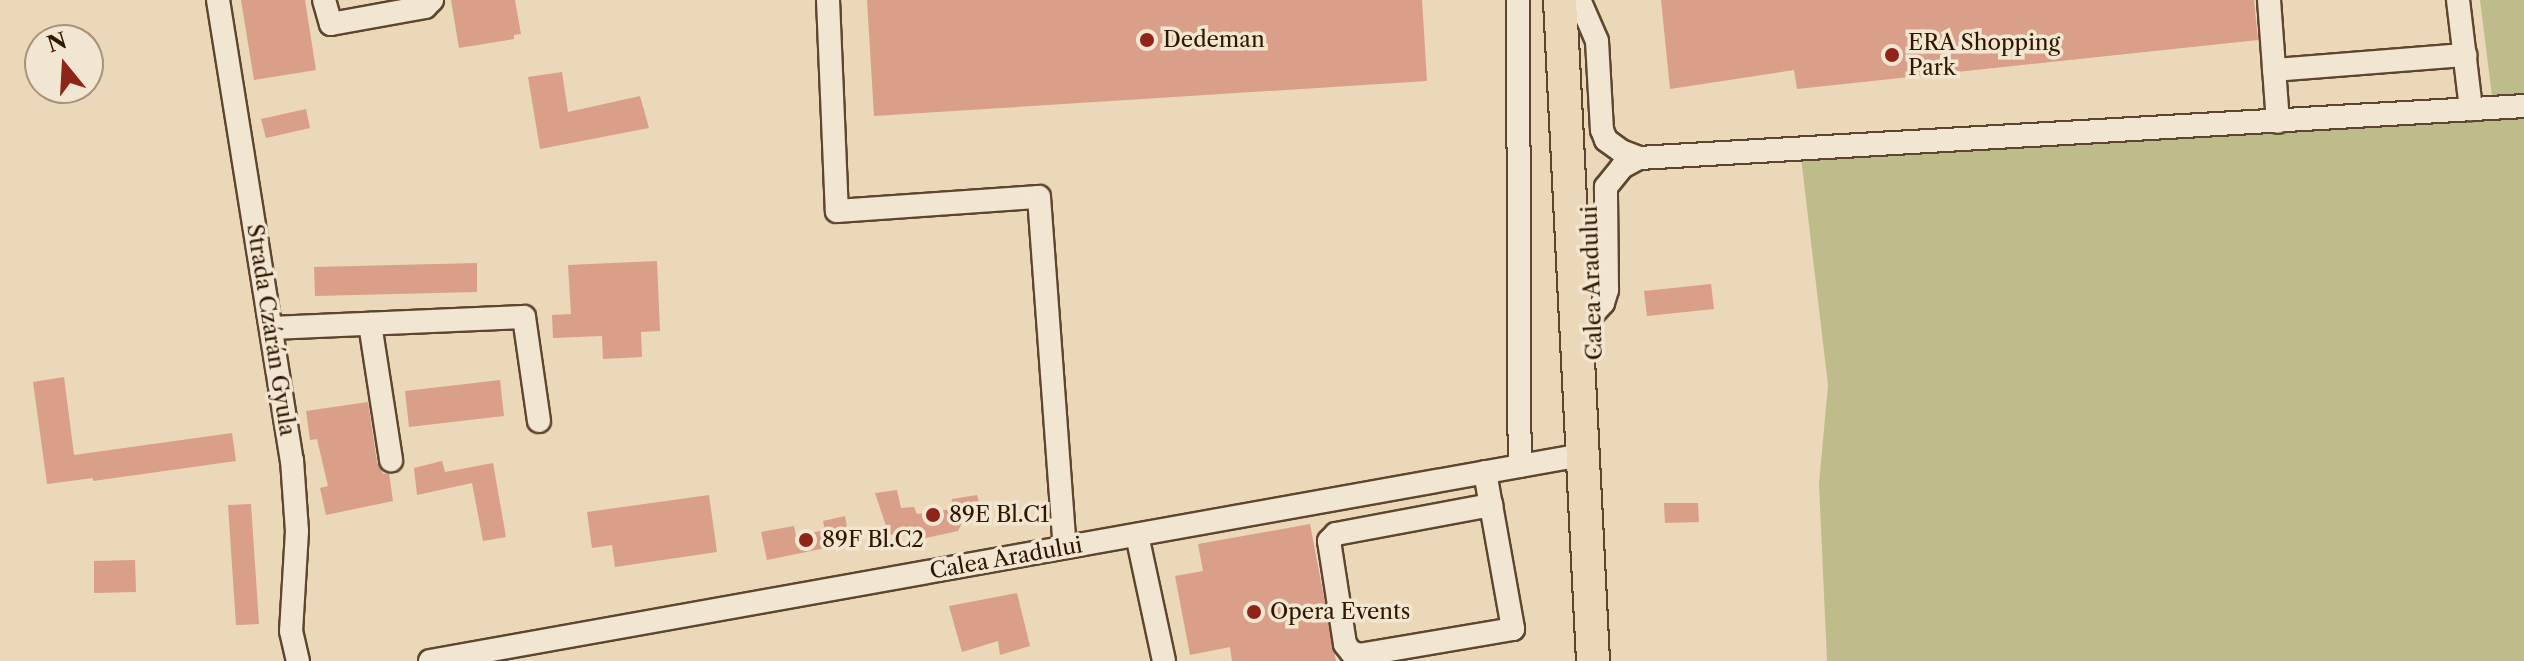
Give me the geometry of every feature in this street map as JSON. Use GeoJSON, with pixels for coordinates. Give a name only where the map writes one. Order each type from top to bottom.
{"type":"FeatureCollection","features":[{"type":"Feature","properties":{"kind":"highway","name":"Calea Aradului"},"geometry":{"type":"LineString","coordinates":[[1574,1],[1612,661]]}},
{"type":"Feature","properties":{"kind":"highway","name":"Calea Aradului"},"geometry":{"type":"LineString","coordinates":[[1574,1],[1582,455],[1593,661]]}},
{"type":"Feature","properties":{"kind":"street","name":"Strada Czárán Gyula"},"geometry":{"type":"LineString","coordinates":[[218,0],[293,474],[297,531],[291,631],[298,661]]}},
{"type":"Feature","properties":{"kind":"street"},"geometry":{"type":"LineString","coordinates":[[324,0],[331,24],[425,7],[432,0]]}},
{"type":"Feature","properties":{"kind":"street"},"geometry":{"type":"LineString","coordinates":[[828,0],[837,211],[1039,197],[1065,547]]}},
{"type":"Feature","properties":{"kind":"street"},"geometry":{"type":"LineString","coordinates":[[1518,0],[1520,466]]}},
{"type":"Feature","properties":{"kind":"street"},"geometry":{"type":"LineString","coordinates":[[2269,0],[2278,122]]}},
{"type":"Feature","properties":{"kind":"street"},"geometry":{"type":"LineString","coordinates":[[2458,0],[2471,109]]}},
{"type":"Feature","properties":{"kind":"street"},"geometry":{"type":"LineString","coordinates":[[1574,1],[1597,41],[1602,130],[1606,140],[1621,151],[1639,158],[2524,106]]}},
{"type":"Feature","properties":{"kind":"street"},"geometry":{"type":"LineString","coordinates":[[2274,70],[2465,55]]}},
{"type":"Feature","properties":{"kind":"street"},"geometry":{"type":"LineString","coordinates":[[1593,314],[1603,303],[1607,290],[1606,187],[1622,167],[1639,158]]}},
{"type":"Feature","properties":{"kind":"street"},"geometry":{"type":"LineString","coordinates":[[271,328],[524,317],[539,421]]}},
{"type":"Feature","properties":{"kind":"street"},"geometry":{"type":"LineString","coordinates":[[370,324],[391,460]]}},
{"type":"Feature","properties":{"kind":"street","name":"Calea Aradului"},"geometry":{"type":"LineString","coordinates":[[430,661],[539,651],[1065,547],[1582,455]]}},
{"type":"Feature","properties":{"kind":"street"},"geometry":{"type":"LineString","coordinates":[[1485,472],[1491,505],[1513,629],[1360,655],[1351,652],[1345,644],[1329,541],[1336,534],[1491,505]]}},
{"type":"Feature","properties":{"kind":"street"},"geometry":{"type":"LineString","coordinates":[[1137,535],[1164,661]]}},
{"type":"Feature","properties":{"kind":"shaded area"},"geometry":{"type":"Polygon","coordinates":[[[2480,0],[2524,0],[2524,661],[1827,661],[1819,484],[1828,385],[1800,149],[2492,96],[2480,0]]]}},
{"type":"Feature","properties":{"kind":"building"},"geometry":{"type":"Polygon","coordinates":[[[241,0],[305,0],[316,70],[254,80],[241,0]]]}},
{"type":"Feature","properties":{"kind":"building"},"geometry":{"type":"Polygon","coordinates":[[[451,0],[515,0],[521,34],[514,35],[514,39],[459,48],[451,0]]]}},
{"type":"Feature","properties":{"kind":"building","name":"Dedeman"},"geometry":{"type":"Polygon","coordinates":[[[867,0],[1422,0],[1427,81],[874,116],[867,0]]]}},
{"type":"Feature","properties":{"kind":"building","name":"ERA Shopping Park"},"geometry":{"type":"Polygon","coordinates":[[[1661,0],[2254,0],[2258,40],[1797,89],[1794,70],[1670,89],[1661,0]]]}},
{"type":"Feature","properties":{"kind":"building"},"geometry":{"type":"Polygon","coordinates":[[[562,72],[568,112],[640,96],[649,128],[540,149],[528,77],[562,72]]]}},
{"type":"Feature","properties":{"kind":"building"},"geometry":{"type":"Polygon","coordinates":[[[306,109],[310,128],[266,138],[261,119],[306,109]]]}},
{"type":"Feature","properties":{"kind":"building"},"geometry":{"type":"Polygon","coordinates":[[[657,261],[660,331],[641,332],[642,357],[603,359],[602,336],[553,338],[552,315],[571,314],[568,265],[657,261]]]}},
{"type":"Feature","properties":{"kind":"building"},"geometry":{"type":"Polygon","coordinates":[[[477,263],[477,292],[315,296],[314,267],[477,263]]]}},
{"type":"Feature","properties":{"kind":"building"},"geometry":{"type":"Polygon","coordinates":[[[1711,284],[1714,309],[1647,316],[1644,291],[1711,284]]]}},
{"type":"Feature","properties":{"kind":"building"},"geometry":{"type":"Polygon","coordinates":[[[64,377],[74,455],[232,433],[236,461],[93,481],[93,478],[47,484],[33,382],[64,377]]]}},
{"type":"Feature","properties":{"kind":"building"},"geometry":{"type":"Polygon","coordinates":[[[500,380],[504,416],[409,427],[405,391],[500,380]]]}},
{"type":"Feature","properties":{"kind":"building"},"geometry":{"type":"Polygon","coordinates":[[[368,402],[377,462],[383,474],[389,473],[393,501],[326,515],[320,488],[328,486],[317,439],[310,440],[306,411],[368,402]]]}},
{"type":"Feature","properties":{"kind":"building"},"geometry":{"type":"Polygon","coordinates":[[[442,461],[445,472],[493,463],[506,537],[483,541],[472,483],[417,495],[414,468],[442,461]]]}},
{"type":"Feature","properties":{"kind":"building","name":"89E Bl.C1"},"geometry":{"type":"Polygon","coordinates":[[[897,490],[901,508],[914,507],[917,514],[951,509],[952,499],[977,495],[983,516],[963,521],[958,531],[921,539],[920,531],[889,535],[875,493],[897,490]]]}},
{"type":"Feature","properties":{"kind":"building"},"geometry":{"type":"Polygon","coordinates":[[[709,495],[717,552],[615,567],[612,545],[592,548],[587,512],[709,495]]]}},
{"type":"Feature","properties":{"kind":"building"},"geometry":{"type":"Polygon","coordinates":[[[1664,503],[1698,503],[1699,522],[1665,523],[1664,503]]]}},
{"type":"Feature","properties":{"kind":"building"},"geometry":{"type":"Polygon","coordinates":[[[251,504],[259,624],[236,625],[228,505],[251,504]]]}},
{"type":"Feature","properties":{"kind":"building","name":"89F Bl.C2"},"geometry":{"type":"Polygon","coordinates":[[[845,516],[850,543],[767,560],[761,532],[794,526],[796,536],[825,530],[823,521],[845,516]]]}},
{"type":"Feature","properties":{"kind":"building","name":"Opera Events"},"geometry":{"type":"Polygon","coordinates":[[[1310,524],[1336,661],[1232,661],[1230,647],[1190,655],[1175,576],[1203,571],[1198,544],[1310,524]]]}},
{"type":"Feature","properties":{"kind":"building"},"geometry":{"type":"Polygon","coordinates":[[[135,560],[136,592],[94,593],[94,561],[135,560]]]}},
{"type":"Feature","properties":{"kind":"building"},"geometry":{"type":"Polygon","coordinates":[[[1017,593],[1030,646],[1000,655],[998,641],[962,652],[949,606],[1017,593]]]}},
{"type":"Feature","properties":{"kind":"place","name":"Dedeman"},"geometry":{"type":"Point","coordinates":[1147,40]}},
{"type":"Feature","properties":{"kind":"place","name":"ERA Shopping Park"},"geometry":{"type":"Point","coordinates":[1892,55]}},
{"type":"Feature","properties":{"kind":"place","name":"89E Bl.C1"},"geometry":{"type":"Point","coordinates":[933,515]}},
{"type":"Feature","properties":{"kind":"place","name":"89F Bl.C2"},"geometry":{"type":"Point","coordinates":[806,540]}},
{"type":"Feature","properties":{"kind":"place","name":"Opera Events"},"geometry":{"type":"Point","coordinates":[1254,612]}}]}
